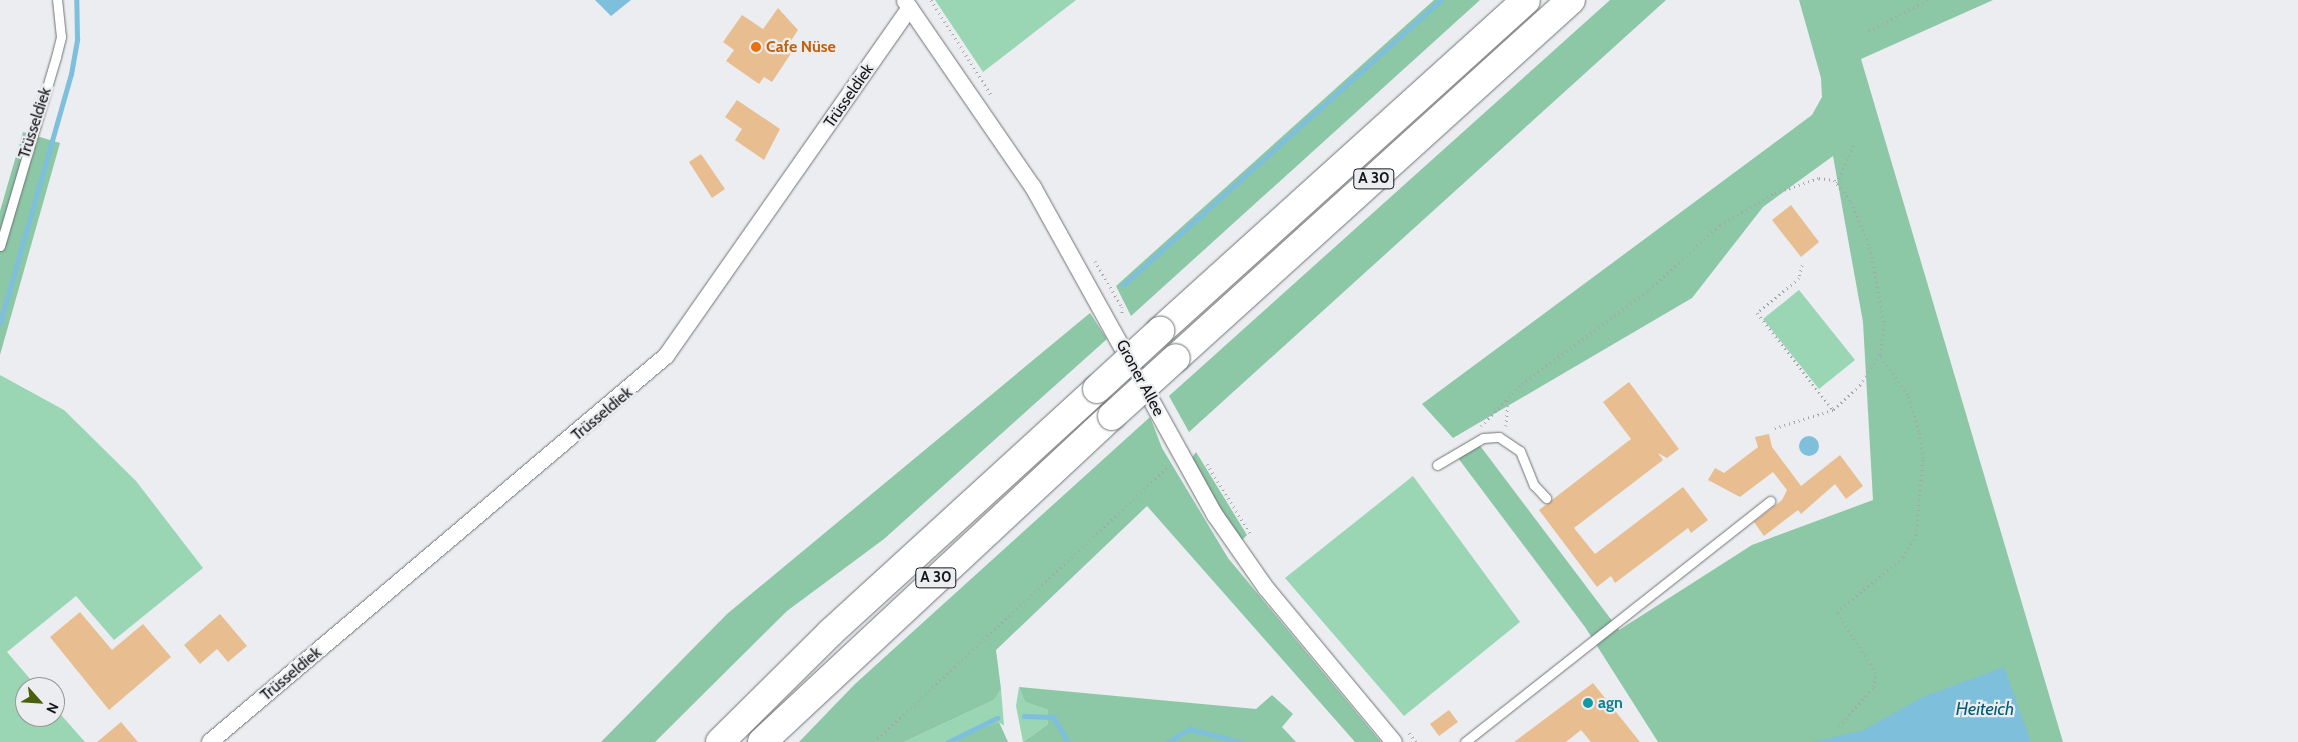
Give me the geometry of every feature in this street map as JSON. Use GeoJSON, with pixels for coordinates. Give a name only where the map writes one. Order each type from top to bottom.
{"type":"FeatureCollection","features":[{"type":"Feature","properties":{"kind":"highway","name":"A 30"},"geometry":{"type":"LineString","coordinates":[[720,742],[830,633],[1526,0]]}},
{"type":"Feature","properties":{"kind":"highway","name":"A 30"},"geometry":{"type":"LineString","coordinates":[[762,742],[1112,416],[1571,0]]}},
{"type":"Feature","properties":{"kind":"street","name":"Groner Allee"},"geometry":{"type":"LineString","coordinates":[[908,4],[1032,187],[1099,299],[1180,453],[1247,562],[1394,742]]}},
{"type":"Feature","properties":{"kind":"street","name":"Trüsseldiek"},"geometry":{"type":"LineString","coordinates":[[210,742],[666,356],[908,4]]}},
{"type":"Feature","properties":{"kind":"lane","name":"Trüsseldiek"},"geometry":{"type":"LineString","coordinates":[[0,246],[56,57],[60,37],[57,0]]}},
{"type":"Feature","properties":{"kind":"lane"},"geometry":{"type":"LineString","coordinates":[[1437,465],[1468,445],[1483,438],[1505,440],[1520,451],[1534,484],[1546,498]]}},
{"type":"Feature","properties":{"kind":"lane"},"geometry":{"type":"LineString","coordinates":[[1465,742],[1770,501]]}},
{"type":"Feature","properties":{"kind":"path"},"geometry":{"type":"LineString","coordinates":[[1869,31],[1927,0]]}},
{"type":"Feature","properties":{"kind":"path"},"geometry":{"type":"LineString","coordinates":[[1837,183],[1854,144]]}},
{"type":"Feature","properties":{"kind":"path"},"geometry":{"type":"LineString","coordinates":[[1468,445],[1508,397],[1649,290],[1720,225],[1775,193],[1819,178],[1837,183],[1870,247],[1884,324],[1880,355],[1860,385],[1833,410],[1775,428]]}},
{"type":"Feature","properties":{"kind":"path"},"geometry":{"type":"LineString","coordinates":[[1802,265],[1799,278],[1756,313],[1833,410]]}},
{"type":"Feature","properties":{"kind":"path"},"geometry":{"type":"LineString","coordinates":[[1838,726],[1874,687],[1876,673],[1838,612],[1903,557],[1916,535],[1923,458],[1919,431],[1908,394],[1880,355]]}},
{"type":"Feature","properties":{"kind":"path"},"geometry":{"type":"LineString","coordinates":[[1505,440],[1508,397]]}},
{"type":"Feature","properties":{"kind":"path"},"geometry":{"type":"LineString","coordinates":[[874,742],[1163,474],[1180,453]]}},
{"type":"Feature","properties":{"kind":"path"},"geometry":{"type":"LineString","coordinates":[[1202,455],[1252,536]]}},
{"type":"Feature","properties":{"kind":"path"},"geometry":{"type":"LineString","coordinates":[[1403,727],[1416,742]]}},
{"type":"Feature","properties":{"kind":"green space"},"geometry":{"type":"Polygon","coordinates":[[[935,0],[1076,0],[983,72],[935,0]]]}},
{"type":"Feature","properties":{"kind":"green space"},"geometry":{"type":"Polygon","coordinates":[[[1434,0],[1480,0],[1131,316],[1116,286],[1434,0]]]}},
{"type":"Feature","properties":{"kind":"green space"},"geometry":{"type":"Polygon","coordinates":[[[1610,0],[1666,0],[1189,432],[1169,396],[1610,0]]]}},
{"type":"Feature","properties":{"kind":"green space"},"geometry":{"type":"Polygon","coordinates":[[[1799,0],[1993,0],[1861,59],[2063,742],[1658,742],[1585,627],[1458,458],[1478,443],[1619,630],[1752,545],[1873,500],[1863,322],[1833,156],[1763,207],[1692,298],[1453,438],[1422,404],[1812,115],[1822,97],[1821,78],[1799,0]]]}},
{"type":"Feature","properties":{"kind":"green space"},"geometry":{"type":"Polygon","coordinates":[[[23,132],[60,143],[0,355],[0,211],[23,132]]]}},
{"type":"Feature","properties":{"kind":"green space"},"geometry":{"type":"Polygon","coordinates":[[[1799,290],[1855,360],[1819,389],[1763,319],[1799,290]]]}},
{"type":"Feature","properties":{"kind":"green space"},"geometry":{"type":"Polygon","coordinates":[[[1090,313],[1107,339],[884,539],[787,611],[655,742],[601,742],[727,614],[1090,313]]]}},
{"type":"Feature","properties":{"kind":"green space"},"geometry":{"type":"Polygon","coordinates":[[[0,375],[64,410],[136,481],[203,568],[114,640],[76,596],[7,652],[28,677],[15,677],[15,727],[65,727],[65,719],[85,742],[0,742],[0,375]]]}},
{"type":"Feature","properties":{"kind":"green space"},"geometry":{"type":"Polygon","coordinates":[[[1150,417],[1162,448],[1228,558],[1381,742],[1355,742],[1147,506],[996,650],[1001,689],[994,700],[904,742],[799,742],[855,684],[1150,417]]]}},
{"type":"Feature","properties":{"kind":"green space"},"geometry":{"type":"Polygon","coordinates":[[[1196,452],[1247,535],[1240,542],[1191,459],[1196,452]]]}},
{"type":"Feature","properties":{"kind":"green space"},"geometry":{"type":"Polygon","coordinates":[[[1413,476],[1520,622],[1404,716],[1285,578],[1413,476]]]}},
{"type":"Feature","properties":{"kind":"green space"},"geometry":{"type":"Polygon","coordinates":[[[1019,687],[1025,702],[1048,710],[1048,724],[1023,742],[1016,706],[1019,687]]]}},
{"type":"Feature","properties":{"kind":"green space"},"geometry":{"type":"Polygon","coordinates":[[[1019,687],[1256,709],[1272,695],[1293,714],[1282,727],[1296,742],[1023,742],[1048,724],[1048,710],[1025,702],[1019,687]]]}},
{"type":"Feature","properties":{"kind":"green space"},"geometry":{"type":"Polygon","coordinates":[[[1001,689],[1004,726],[999,722],[956,742],[904,742],[994,700],[1001,689]]]}},
{"type":"Feature","properties":{"kind":"green space"},"geometry":{"type":"Polygon","coordinates":[[[999,722],[1008,742],[956,742],[974,731],[999,722]]]}},
{"type":"Feature","properties":{"kind":"water"},"geometry":{"type":"Polygon","coordinates":[[[595,0],[631,0],[611,16],[595,0]]]}},
{"type":"Feature","properties":{"kind":"water"},"geometry":{"type":"Polygon","coordinates":[[[1805,436],[1813,436],[1819,442],[1819,450],[1813,456],[1805,456],[1799,450],[1799,442],[1805,436]]]}},
{"type":"Feature","properties":{"kind":"water","name":"Heiteich"},"geometry":{"type":"Polygon","coordinates":[[[2004,667],[2031,742],[1813,742],[1864,730],[1923,697],[2004,667]]]}},
{"type":"Feature","properties":{"kind":"building","name":"Cafe Nüse"},"geometry":{"type":"Polygon","coordinates":[[[778,8],[798,30],[786,48],[792,52],[772,82],[764,77],[759,84],[726,61],[734,50],[723,42],[742,15],[763,29],[778,8]]]}},
{"type":"Feature","properties":{"kind":"building"},"geometry":{"type":"Polygon","coordinates":[[[737,100],[780,129],[764,160],[735,140],[742,129],[725,117],[737,100]]]}},
{"type":"Feature","properties":{"kind":"building"},"geometry":{"type":"Polygon","coordinates":[[[701,154],[725,189],[712,198],[689,162],[701,154]]]}},
{"type":"Feature","properties":{"kind":"building"},"geometry":{"type":"Polygon","coordinates":[[[1791,205],[1819,242],[1801,257],[1772,220],[1791,205]]]}},
{"type":"Feature","properties":{"kind":"building"},"geometry":{"type":"Polygon","coordinates":[[[1629,382],[1679,449],[1667,458],[1658,453],[1663,460],[1574,528],[1595,554],[1683,487],[1708,520],[1691,533],[1688,528],[1615,583],[1611,576],[1597,587],[1539,510],[1631,439],[1603,402],[1629,382]]]}},
{"type":"Feature","properties":{"kind":"building"},"geometry":{"type":"Polygon","coordinates":[[[1769,434],[1772,447],[1801,486],[1840,455],[1863,486],[1846,499],[1835,484],[1801,514],[1798,510],[1764,536],[1754,522],[1782,500],[1787,490],[1773,472],[1740,497],[1708,480],[1715,468],[1724,473],[1758,447],[1755,437],[1769,434]]]}},
{"type":"Feature","properties":{"kind":"building"},"geometry":{"type":"Polygon","coordinates":[[[80,612],[112,650],[143,624],[171,657],[109,710],[50,637],[80,612]]]}},
{"type":"Feature","properties":{"kind":"building"},"geometry":{"type":"Polygon","coordinates":[[[220,614],[247,646],[228,662],[217,649],[200,664],[184,645],[220,614]]]}},
{"type":"Feature","properties":{"kind":"building","name":"agn"},"geometry":{"type":"Polygon","coordinates":[[[1593,683],[1640,742],[1591,742],[1581,730],[1566,742],[1514,742],[1593,683]]]}},
{"type":"Feature","properties":{"kind":"building"},"geometry":{"type":"Polygon","coordinates":[[[1449,710],[1458,722],[1439,736],[1430,724],[1449,710]]]}},
{"type":"Feature","properties":{"kind":"building"},"geometry":{"type":"Polygon","coordinates":[[[121,722],[138,742],[97,742],[121,722]]]}},
{"type":"Feature","properties":{"kind":"waterway"},"geometry":{"type":"LineString","coordinates":[[0,323],[71,74],[77,39],[76,0]]}},
{"type":"Feature","properties":{"kind":"waterway"},"geometry":{"type":"LineString","coordinates":[[1123,285],[1441,0]]}},
{"type":"Feature","properties":{"kind":"waterway"},"geometry":{"type":"LineString","coordinates":[[1024,716],[1053,717],[1068,742]]}},
{"type":"Feature","properties":{"kind":"waterway"},"geometry":{"type":"LineString","coordinates":[[948,742],[997,718]]}},
{"type":"Feature","properties":{"kind":"waterway"},"geometry":{"type":"LineString","coordinates":[[1168,742],[1189,729],[1241,742]]}},
{"type":"Feature","properties":{"kind":"place","name":"Cafe Nüse"},"geometry":{"type":"Point","coordinates":[756,47]}},
{"type":"Feature","properties":{"kind":"place","name":"agn"},"geometry":{"type":"Point","coordinates":[1588,703]}}]}
